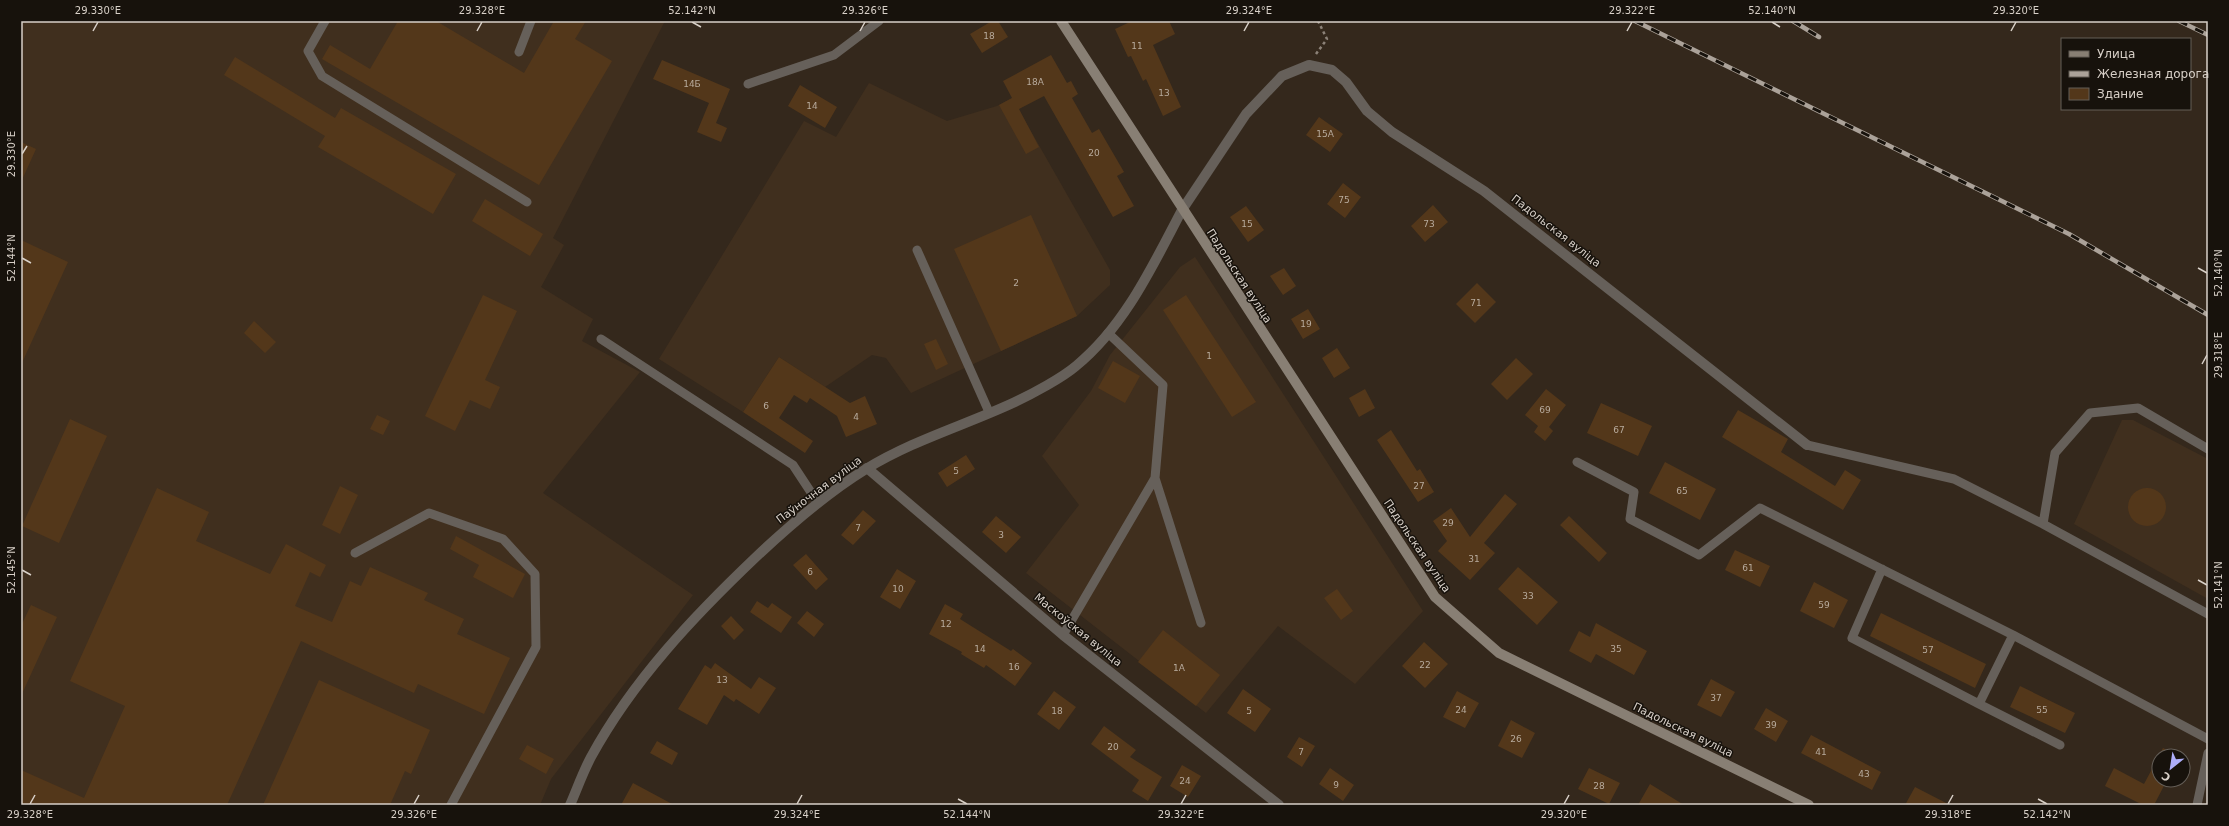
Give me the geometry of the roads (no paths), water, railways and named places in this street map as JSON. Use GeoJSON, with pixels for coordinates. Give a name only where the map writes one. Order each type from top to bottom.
{"type":"FeatureCollection","features":[{"type":"Feature","properties":{"kind":"main road","name":"Падольская вуліца"},"geometry":{"type":"LineString","coordinates":[[1061,21],[1182,210],[1435,597],[1499,653],[1810,805]]}},
{"type":"Feature","properties":{"kind":"street","name":"Падольская вуліца"},"geometry":{"type":"LineString","coordinates":[[1182,210],[1246,114],[1282,76],[1309,65],[1332,70],[1346,82],[1367,111],[1392,132],[1484,191],[1807,445]]}},
{"type":"Feature","properties":{"kind":"street","name":"Паўночная вуліца"},"geometry":{"type":"LineString","coordinates":[[570,805],[591,757],[647,674],[700,612],[727,584],[775,539],[818,503],[867,468],[932,436],[1016,402],[1076,366],[1108,333],[1144,283],[1182,210]]}},
{"type":"Feature","properties":{"kind":"street","name":"Маскоўская вуліца"},"geometry":{"type":"LineString","coordinates":[[867,468],[1063,635],[1279,805]]}},
{"type":"Feature","properties":{"kind":"lane"},"geometry":{"type":"LineString","coordinates":[[325,21],[308,51],[322,76],[527,202]]}},
{"type":"Feature","properties":{"kind":"lane"},"geometry":{"type":"LineString","coordinates":[[519,52],[530,21]]}},
{"type":"Feature","properties":{"kind":"lane"},"geometry":{"type":"LineString","coordinates":[[748,84],[834,55],[879,21]]}},
{"type":"Feature","properties":{"kind":"lane"},"geometry":{"type":"LineString","coordinates":[[917,250],[989,412]]}},
{"type":"Feature","properties":{"kind":"lane"},"geometry":{"type":"LineString","coordinates":[[1108,333],[1163,385],[1155,478],[1201,623]]}},
{"type":"Feature","properties":{"kind":"lane"},"geometry":{"type":"LineString","coordinates":[[601,339],[793,466],[818,503]]}},
{"type":"Feature","properties":{"kind":"lane"},"geometry":{"type":"LineString","coordinates":[[2043,524],[2055,452],[2090,413],[2138,408],[2208,449]]}},
{"type":"Feature","properties":{"kind":"lane"},"geometry":{"type":"LineString","coordinates":[[1807,445],[1954,480],[2043,524],[2208,614]]}},
{"type":"Feature","properties":{"kind":"lane"},"geometry":{"type":"LineString","coordinates":[[1577,462],[1634,492],[1630,519],[1699,554],[1760,508],[2013,635],[2208,739]]}},
{"type":"Feature","properties":{"kind":"lane"},"geometry":{"type":"LineString","coordinates":[[1063,635],[1155,478]]}},
{"type":"Feature","properties":{"kind":"lane"},"geometry":{"type":"LineString","coordinates":[[355,553],[429,513],[503,540],[535,574],[536,647],[451,805]]}},
{"type":"Feature","properties":{"kind":"lane"},"geometry":{"type":"LineString","coordinates":[[1882,569],[1852,638],[2060,745]]}},
{"type":"Feature","properties":{"kind":"lane"},"geometry":{"type":"LineString","coordinates":[[1979,704],[2013,635]]}},
{"type":"Feature","properties":{"kind":"lane"},"geometry":{"type":"LineString","coordinates":[[2197,805],[2208,753]]}},
{"type":"Feature","properties":{"kind":"railway"},"geometry":{"type":"LineString","coordinates":[[1635,21],[2069,234],[2208,315]]}},
{"type":"Feature","properties":{"kind":"railway"},"geometry":{"type":"LineString","coordinates":[[1793,21],[1819,37]]}},
{"type":"Feature","properties":{"kind":"railway"},"geometry":{"type":"LineString","coordinates":[[2179,21],[2208,35]]}}]}
